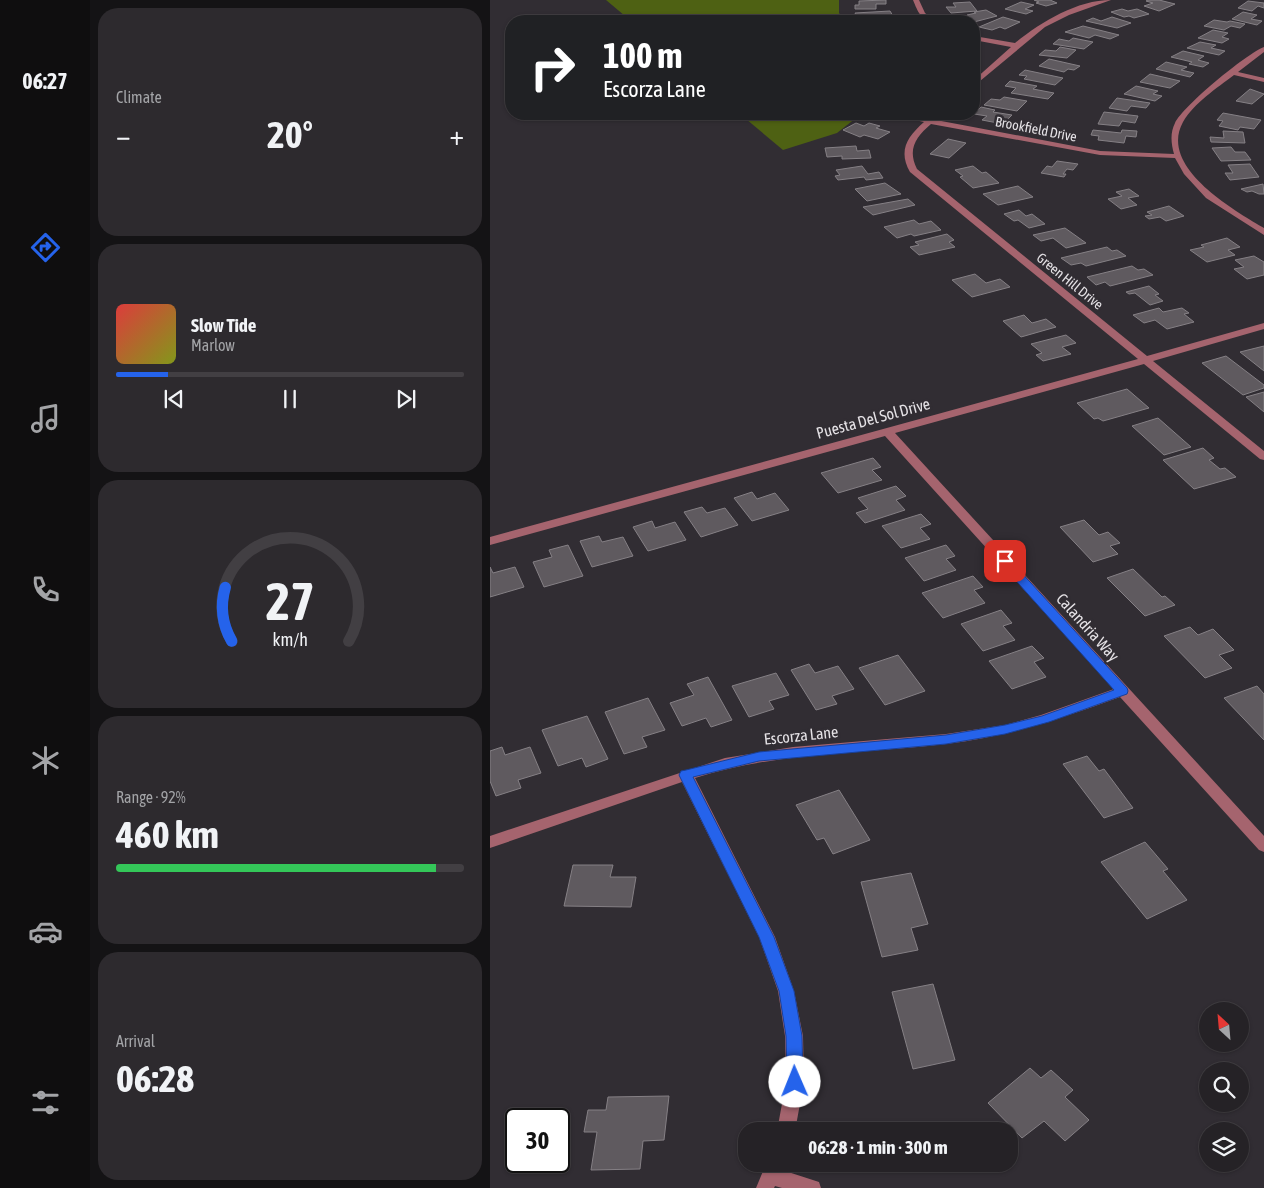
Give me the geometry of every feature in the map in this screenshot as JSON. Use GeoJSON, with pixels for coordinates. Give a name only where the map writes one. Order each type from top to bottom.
{"type":"FeatureCollection","features":[{"type":"Feature","properties":{"kind":"street"},"geometry":{"type":"LineString","coordinates":[[916,0],[923,15]]}},
{"type":"Feature","properties":{"kind":"street"},"geometry":{"type":"LineString","coordinates":[[980,79],[1044,25],[1077,10],[1108,0]]}},
{"type":"Feature","properties":{"kind":"street"},"geometry":{"type":"LineString","coordinates":[[980,39],[1018,46]]}},
{"type":"Feature","properties":{"kind":"street"},"geometry":{"type":"LineString","coordinates":[[1264,49],[1182,116],[1174,134],[1177,156],[1188,175],[1202,189],[1264,232]]}},
{"type":"Feature","properties":{"kind":"street"},"geometry":{"type":"LineString","coordinates":[[1234,73],[1264,80]]}},
{"type":"Feature","properties":{"kind":"street","name":"Brookfield Drive"},"geometry":{"type":"LineString","coordinates":[[925,120],[1100,153],[1131,156],[1177,156]]}},
{"type":"Feature","properties":{"kind":"street","name":"Green Hill Drive"},"geometry":{"type":"LineString","coordinates":[[930,121],[913,137],[908,146],[907,154],[914,170],[1264,457]]}},
{"type":"Feature","properties":{"kind":"street","name":"Puesta Del Sol Drive"},"geometry":{"type":"LineString","coordinates":[[490,541],[1261,330]]}},
{"type":"Feature","properties":{"kind":"street","name":"Calandria Way"},"geometry":{"type":"LineString","coordinates":[[887,431],[1264,846]]}},
{"type":"Feature","properties":{"kind":"street","name":"Escorza Lane"},"geometry":{"type":"LineString","coordinates":[[490,842],[725,763],[759,757],[946,740],[1005,730],[1045,719],[1122,691]]}},
{"type":"Feature","properties":{"kind":"street"},"geometry":{"type":"LineString","coordinates":[[686,775],[767,937],[786,991],[794,1036],[795,1082],[788,1122]]}},
{"type":"Feature","properties":{"kind":"street"},"geometry":{"type":"LineString","coordinates":[[770,1176],[812,1188]]}},
{"type":"Feature","properties":{"kind":"green space"},"geometry":{"type":"Polygon","coordinates":[[[606,0],[839,0],[840,15],[624,15],[606,0]]]}},
{"type":"Feature","properties":{"kind":"green space"},"geometry":{"type":"Polygon","coordinates":[[[747,120],[853,120],[837,133],[783,150],[747,120]]]}},
{"type":"Feature","properties":{"kind":"building"},"geometry":{"type":"Polygon","coordinates":[[[886,0],[886,4],[876,4],[876,9],[855,9],[855,5],[859,5],[859,1],[886,0]]]}},
{"type":"Feature","properties":{"kind":"building"},"geometry":{"type":"Polygon","coordinates":[[[1034,0],[1050,0],[1057,3],[1046,6],[1036,3],[1039,2],[1034,0]]]}},
{"type":"Feature","properties":{"kind":"building"},"geometry":{"type":"Polygon","coordinates":[[[1159,0],[1175,4],[1159,11],[1144,6],[1153,3],[1146,1],[1159,0]]]}},
{"type":"Feature","properties":{"kind":"building"},"geometry":{"type":"Polygon","coordinates":[[[1248,1],[1264,3],[1264,8],[1258,6],[1252,11],[1238,8],[1248,1]]]}},
{"type":"Feature","properties":{"kind":"building"},"geometry":{"type":"Polygon","coordinates":[[[970,2],[977,11],[951,13],[946,7],[956,7],[953,3],[970,2]]]}},
{"type":"Feature","properties":{"kind":"building"},"geometry":{"type":"Polygon","coordinates":[[[1021,2],[1034,5],[1025,9],[1033,11],[1026,14],[1005,9],[1021,2]]]}},
{"type":"Feature","properties":{"kind":"building"},"geometry":{"type":"Polygon","coordinates":[[[1122,9],[1128,11],[1137,9],[1149,14],[1134,18],[1124,17],[1111,12],[1122,9]]]}},
{"type":"Feature","properties":{"kind":"building"},"geometry":{"type":"Polygon","coordinates":[[[986,10],[997,16],[980,20],[980,15],[967,15],[976,13],[974,12],[986,10]]]}},
{"type":"Feature","properties":{"kind":"building"},"geometry":{"type":"Polygon","coordinates":[[[890,11],[892,15],[856,15],[855,13],[890,11]]]}},
{"type":"Feature","properties":{"kind":"building"},"geometry":{"type":"Polygon","coordinates":[[[1243,12],[1257,15],[1251,19],[1262,21],[1257,25],[1232,19],[1243,12]]]}},
{"type":"Feature","properties":{"kind":"building"},"geometry":{"type":"Polygon","coordinates":[[[1003,17],[1020,22],[1005,29],[1000,27],[992,30],[980,27],[1003,17]]]}},
{"type":"Feature","properties":{"kind":"building"},"geometry":{"type":"Polygon","coordinates":[[[1112,17],[1131,23],[1117,28],[1086,21],[1093,18],[1101,21],[1112,17]]]}},
{"type":"Feature","properties":{"kind":"building"},"geometry":{"type":"Polygon","coordinates":[[[1214,20],[1245,24],[1240,28],[1231,26],[1224,30],[1204,26],[1214,20]]]}},
{"type":"Feature","properties":{"kind":"building"},"geometry":{"type":"Polygon","coordinates":[[[1083,26],[1119,35],[1110,39],[1095,35],[1089,38],[1065,32],[1083,26]]]}},
{"type":"Feature","properties":{"kind":"building"},"geometry":{"type":"Polygon","coordinates":[[[1213,30],[1228,33],[1222,37],[1229,39],[1222,43],[1198,38],[1213,30]]]}},
{"type":"Feature","properties":{"kind":"building"},"geometry":{"type":"Polygon","coordinates":[[[1073,38],[1093,42],[1084,49],[1053,44],[1059,39],[1069,41],[1073,38]]]}},
{"type":"Feature","properties":{"kind":"building"},"geometry":{"type":"Polygon","coordinates":[[[1200,42],[1216,45],[1211,48],[1225,51],[1219,55],[1187,48],[1200,42]]]}},
{"type":"Feature","properties":{"kind":"building"},"geometry":{"type":"Polygon","coordinates":[[[1060,47],[1076,50],[1067,58],[1039,55],[1045,50],[1056,51],[1060,47]]]}},
{"type":"Feature","properties":{"kind":"building"},"geometry":{"type":"Polygon","coordinates":[[[1183,51],[1204,56],[1198,60],[1209,63],[1203,67],[1171,57],[1183,51]]]}},
{"type":"Feature","properties":{"kind":"building"},"geometry":{"type":"Polygon","coordinates":[[[1049,59],[1080,66],[1074,70],[1068,69],[1064,72],[1039,66],[1049,59]]]}},
{"type":"Feature","properties":{"kind":"building"},"geometry":{"type":"Polygon","coordinates":[[[1166,62],[1187,67],[1181,70],[1194,73],[1190,77],[1156,69],[1166,62]]]}},
{"type":"Feature","properties":{"kind":"building"},"geometry":{"type":"Polygon","coordinates":[[[1025,70],[1063,78],[1055,85],[1024,79],[1027,76],[1019,75],[1025,70]]]}},
{"type":"Feature","properties":{"kind":"building"},"geometry":{"type":"Polygon","coordinates":[[[1150,74],[1180,81],[1170,88],[1140,82],[1150,74]]]}},
{"type":"Feature","properties":{"kind":"building"},"geometry":{"type":"Polygon","coordinates":[[[1010,81],[1037,86],[1033,89],[1054,93],[1048,99],[1011,93],[1016,88],[1005,86],[1010,81]]]}},
{"type":"Feature","properties":{"kind":"building"},"geometry":{"type":"Polygon","coordinates":[[[1136,86],[1158,91],[1153,94],[1162,96],[1155,101],[1124,94],[1136,86]]]}},
{"type":"Feature","properties":{"kind":"building"},"geometry":{"type":"Polygon","coordinates":[[[1250,89],[1264,94],[1252,104],[1236,101],[1250,89]]]}},
{"type":"Feature","properties":{"kind":"building"},"geometry":{"type":"Polygon","coordinates":[[[1004,97],[1027,101],[1017,111],[984,105],[991,99],[1000,100],[1004,97]]]}},
{"type":"Feature","properties":{"kind":"building"},"geometry":{"type":"Polygon","coordinates":[[[1117,98],[1150,103],[1146,108],[1131,106],[1127,111],[1109,108],[1117,98]]]}},
{"type":"Feature","properties":{"kind":"building"},"geometry":{"type":"Polygon","coordinates":[[[980,108],[1012,115],[1003,124],[982,120],[987,116],[980,115],[980,108]]]}},
{"type":"Feature","properties":{"kind":"building"},"geometry":{"type":"Polygon","coordinates":[[[1104,112],[1138,116],[1135,123],[1122,121],[1119,126],[1098,124],[1104,112]]]}},
{"type":"Feature","properties":{"kind":"building"},"geometry":{"type":"Polygon","coordinates":[[[1223,113],[1261,120],[1254,129],[1240,127],[1238,130],[1219,126],[1223,121],[1217,120],[1223,113]]]}},
{"type":"Feature","properties":{"kind":"building"},"geometry":{"type":"Polygon","coordinates":[[[856,123],[864,126],[869,123],[880,126],[876,128],[890,132],[878,139],[864,135],[860,137],[843,130],[856,123]]]}},
{"type":"Feature","properties":{"kind":"building"},"geometry":{"type":"Polygon","coordinates":[[[1093,130],[1121,133],[1122,130],[1137,131],[1136,137],[1126,136],[1124,143],[1098,140],[1099,136],[1091,135],[1093,130]]]}},
{"type":"Feature","properties":{"kind":"building"},"geometry":{"type":"Polygon","coordinates":[[[1223,131],[1243,132],[1245,143],[1211,142],[1210,137],[1224,138],[1223,131]]]}},
{"type":"Feature","properties":{"kind":"building"},"geometry":{"type":"Polygon","coordinates":[[[948,139],[966,143],[949,158],[930,154],[948,139]]]}},
{"type":"Feature","properties":{"kind":"building"},"geometry":{"type":"Polygon","coordinates":[[[856,146],[857,151],[869,150],[871,158],[842,159],[842,156],[827,157],[825,148],[856,146]]]}},
{"type":"Feature","properties":{"kind":"building"},"geometry":{"type":"Polygon","coordinates":[[[1231,147],[1235,152],[1245,152],[1251,160],[1221,161],[1212,148],[1231,147]]]}},
{"type":"Feature","properties":{"kind":"building"},"geometry":{"type":"Polygon","coordinates":[[[1057,161],[1078,164],[1073,170],[1067,169],[1063,174],[1066,174],[1064,177],[1041,173],[1047,166],[1052,167],[1057,161]]]}},
{"type":"Feature","properties":{"kind":"building"},"geometry":{"type":"Polygon","coordinates":[[[1250,164],[1259,177],[1230,180],[1225,173],[1233,173],[1228,165],[1250,164]]]}},
{"type":"Feature","properties":{"kind":"building"},"geometry":{"type":"Polygon","coordinates":[[[862,166],[868,174],[879,172],[883,178],[866,180],[864,177],[838,180],[835,176],[840,175],[836,170],[862,166]]]}},
{"type":"Feature","properties":{"kind":"building"},"geometry":{"type":"Polygon","coordinates":[[[973,166],[982,173],[986,172],[999,183],[973,188],[955,170],[973,166]]]}},
{"type":"Feature","properties":{"kind":"building"},"geometry":{"type":"Polygon","coordinates":[[[885,183],[901,194],[867,201],[855,189],[885,183]]]}},
{"type":"Feature","properties":{"kind":"building"},"geometry":{"type":"Polygon","coordinates":[[[1263,184],[1264,194],[1252,191],[1247,192],[1241,189],[1263,184]]]}},
{"type":"Feature","properties":{"kind":"building"},"geometry":{"type":"Polygon","coordinates":[[[1018,186],[1033,197],[998,205],[983,194],[1018,186]]]}},
{"type":"Feature","properties":{"kind":"building"},"geometry":{"type":"Polygon","coordinates":[[[1129,189],[1139,196],[1128,198],[1137,205],[1121,209],[1108,199],[1122,196],[1116,192],[1129,189]]]}},
{"type":"Feature","properties":{"kind":"building"},"geometry":{"type":"Polygon","coordinates":[[[908,199],[915,205],[873,215],[863,207],[908,199]]]}},
{"type":"Feature","properties":{"kind":"building"},"geometry":{"type":"Polygon","coordinates":[[[1169,206],[1184,216],[1166,221],[1160,217],[1149,219],[1145,216],[1152,215],[1147,212],[1169,206]]]}},
{"type":"Feature","properties":{"kind":"building"},"geometry":{"type":"Polygon","coordinates":[[[1019,210],[1026,216],[1032,214],[1045,224],[1029,228],[1018,220],[1014,221],[1004,214],[1019,210]]]}},
{"type":"Feature","properties":{"kind":"building"},"geometry":{"type":"Polygon","coordinates":[[[914,220],[919,224],[931,221],[941,230],[897,238],[884,227],[914,220]]]}},
{"type":"Feature","properties":{"kind":"building"},"geometry":{"type":"Polygon","coordinates":[[[1065,228],[1086,243],[1066,248],[1053,238],[1041,241],[1033,235],[1065,228]]]}},
{"type":"Feature","properties":{"kind":"building"},"geometry":{"type":"Polygon","coordinates":[[[947,234],[954,240],[949,242],[955,247],[919,255],[910,247],[919,245],[915,242],[947,234]]]}},
{"type":"Feature","properties":{"kind":"building"},"geometry":{"type":"Polygon","coordinates":[[[1227,238],[1240,247],[1228,250],[1235,255],[1207,262],[1190,250],[1204,247],[1201,245],[1227,238]]]}},
{"type":"Feature","properties":{"kind":"building"},"geometry":{"type":"Polygon","coordinates":[[[1107,247],[1112,251],[1117,250],[1126,256],[1086,266],[1081,263],[1071,265],[1061,258],[1107,247]]]}},
{"type":"Feature","properties":{"kind":"building"},"geometry":{"type":"Polygon","coordinates":[[[1254,256],[1264,262],[1264,275],[1247,279],[1234,269],[1244,267],[1235,260],[1254,256]]]}},
{"type":"Feature","properties":{"kind":"building"},"geometry":{"type":"Polygon","coordinates":[[[1132,266],[1138,270],[1144,269],[1153,275],[1110,286],[1105,282],[1096,285],[1087,277],[1132,266]]]}},
{"type":"Feature","properties":{"kind":"building"},"geometry":{"type":"Polygon","coordinates":[[[975,274],[986,283],[1000,279],[1010,287],[972,297],[952,280],[975,274]]]}},
{"type":"Feature","properties":{"kind":"building"},"geometry":{"type":"Polygon","coordinates":[[[1149,286],[1159,294],[1155,295],[1163,301],[1150,305],[1135,293],[1129,294],[1126,292],[1149,286]]]}},
{"type":"Feature","properties":{"kind":"building"},"geometry":{"type":"Polygon","coordinates":[[[1159,308],[1163,312],[1182,308],[1189,313],[1184,314],[1194,322],[1167,329],[1155,320],[1144,323],[1133,315],[1159,308]]]}},
{"type":"Feature","properties":{"kind":"building"},"geometry":{"type":"Polygon","coordinates":[[[1024,315],[1032,323],[1046,319],[1056,327],[1021,337],[1003,321],[1024,315]]]}},
{"type":"Feature","properties":{"kind":"building"},"geometry":{"type":"Polygon","coordinates":[[[1066,335],[1076,343],[1062,347],[1071,354],[1043,361],[1036,355],[1042,353],[1031,344],[1066,335]]]}},
{"type":"Feature","properties":{"kind":"building"},"geometry":{"type":"Polygon","coordinates":[[[1264,346],[1264,371],[1240,352],[1264,346]]]}},
{"type":"Feature","properties":{"kind":"building"},"geometry":{"type":"Polygon","coordinates":[[[1226,356],[1264,385],[1264,388],[1243,395],[1202,363],[1226,356]]]}},
{"type":"Feature","properties":{"kind":"building"},"geometry":{"type":"Polygon","coordinates":[[[1127,389],[1149,408],[1103,421],[1098,418],[1094,419],[1077,403],[1127,389]]]}},
{"type":"Feature","properties":{"kind":"building"},"geometry":{"type":"Polygon","coordinates":[[[1264,392],[1264,412],[1246,397],[1264,392]]]}},
{"type":"Feature","properties":{"kind":"building"},"geometry":{"type":"Polygon","coordinates":[[[1158,418],[1191,447],[1164,455],[1132,426],[1158,418]]]}},
{"type":"Feature","properties":{"kind":"building"},"geometry":{"type":"Polygon","coordinates":[[[1203,448],[1214,458],[1209,460],[1220,469],[1225,468],[1236,477],[1194,489],[1163,460],[1203,448]]]}},
{"type":"Feature","properties":{"kind":"building"},"geometry":{"type":"Polygon","coordinates":[[[873,458],[881,467],[872,470],[882,480],[838,493],[821,473],[873,458]]]}},
{"type":"Feature","properties":{"kind":"building"},"geometry":{"type":"Polygon","coordinates":[[[896,486],[906,496],[896,500],[905,510],[865,523],[856,513],[868,509],[858,498],[896,486]]]}},
{"type":"Feature","properties":{"kind":"building"},"geometry":{"type":"Polygon","coordinates":[[[752,492],[757,499],[775,493],[789,510],[752,521],[734,498],[752,492]]]}},
{"type":"Feature","properties":{"kind":"building"},"geometry":{"type":"Polygon","coordinates":[[[702,507],[707,513],[725,508],[738,525],[701,537],[684,512],[702,507]]]}},
{"type":"Feature","properties":{"kind":"building"},"geometry":{"type":"Polygon","coordinates":[[[921,514],[931,524],[920,528],[930,539],[901,548],[882,526],[921,514]]]}},
{"type":"Feature","properties":{"kind":"building"},"geometry":{"type":"Polygon","coordinates":[[[1084,520],[1099,535],[1108,532],[1120,543],[1110,546],[1118,554],[1093,562],[1060,527],[1084,520]]]}},
{"type":"Feature","properties":{"kind":"building"},"geometry":{"type":"Polygon","coordinates":[[[652,521],[655,528],[675,522],[686,540],[648,551],[633,527],[652,521]]]}},
{"type":"Feature","properties":{"kind":"building"},"geometry":{"type":"Polygon","coordinates":[[[599,536],[602,542],[623,537],[633,556],[592,567],[580,541],[599,536]]]}},
{"type":"Feature","properties":{"kind":"building"},"geometry":{"type":"Polygon","coordinates":[[[568,545],[583,576],[544,587],[533,562],[552,557],[549,550],[568,545]]]}},
{"type":"Feature","properties":{"kind":"building"},"geometry":{"type":"Polygon","coordinates":[[[946,545],[955,556],[946,559],[956,570],[924,581],[905,558],[946,545]]]}},
{"type":"Feature","properties":{"kind":"building"},"geometry":{"type":"Polygon","coordinates":[[[490,567],[493,573],[515,567],[524,587],[490,597],[490,567]]]}},
{"type":"Feature","properties":{"kind":"building"},"geometry":{"type":"Polygon","coordinates":[[[1133,569],[1162,597],[1165,596],[1175,605],[1145,616],[1107,578],[1133,569]]]}},
{"type":"Feature","properties":{"kind":"building"},"geometry":{"type":"Polygon","coordinates":[[[973,576],[983,587],[974,590],[985,603],[943,618],[922,593],[973,576]]]}},
{"type":"Feature","properties":{"kind":"building"},"geometry":{"type":"Polygon","coordinates":[[[1001,610],[1012,623],[1003,626],[1015,640],[983,651],[961,624],[1001,610]]]}},
{"type":"Feature","properties":{"kind":"building"},"geometry":{"type":"Polygon","coordinates":[[[1190,627],[1198,635],[1213,629],[1234,650],[1219,655],[1232,668],[1205,678],[1164,636],[1190,627]]]}},
{"type":"Feature","properties":{"kind":"building"},"geometry":{"type":"Polygon","coordinates":[[[1032,646],[1044,658],[1034,662],[1046,677],[1012,689],[989,661],[1032,646]]]}},
{"type":"Feature","properties":{"kind":"building"},"geometry":{"type":"Polygon","coordinates":[[[898,655],[925,691],[885,705],[859,668],[898,655]]]}},
{"type":"Feature","properties":{"kind":"building"},"geometry":{"type":"Polygon","coordinates":[[[809,664],[815,673],[838,666],[854,689],[832,696],[837,704],[816,710],[791,670],[809,664]]]}},
{"type":"Feature","properties":{"kind":"building"},"geometry":{"type":"Polygon","coordinates":[[[776,673],[789,695],[769,701],[774,709],[749,717],[732,686],[776,673]]]}},
{"type":"Feature","properties":{"kind":"building"},"geometry":{"type":"Polygon","coordinates":[[[708,677],[732,720],[711,727],[706,718],[682,726],[670,703],[694,695],[687,684],[708,677]]]}},
{"type":"Feature","properties":{"kind":"building"},"geometry":{"type":"Polygon","coordinates":[[[1257,686],[1264,694],[1264,740],[1224,698],[1257,686]]]}},
{"type":"Feature","properties":{"kind":"building"},"geometry":{"type":"Polygon","coordinates":[[[648,698],[665,730],[642,737],[647,747],[624,754],[605,712],[648,698]]]}},
{"type":"Feature","properties":{"kind":"building"},"geometry":{"type":"Polygon","coordinates":[[[587,716],[608,759],[586,767],[582,758],[558,766],[542,730],[587,716]]]}},
{"type":"Feature","properties":{"kind":"building"},"geometry":{"type":"Polygon","coordinates":[[[502,747],[505,755],[530,747],[541,773],[518,780],[521,788],[496,796],[490,781],[490,751],[502,747]]]}},
{"type":"Feature","properties":{"kind":"building"},"geometry":{"type":"Polygon","coordinates":[[[1087,756],[1099,771],[1104,769],[1133,808],[1104,818],[1063,764],[1087,756]]]}},
{"type":"Feature","properties":{"kind":"building"},"geometry":{"type":"Polygon","coordinates":[[[839,790],[870,840],[833,854],[824,838],[817,840],[796,805],[839,790]]]}},
{"type":"Feature","properties":{"kind":"building"},"geometry":{"type":"Polygon","coordinates":[[[1145,842],[1168,869],[1163,871],[1187,900],[1147,919],[1101,862],[1145,842]]]}},
{"type":"Feature","properties":{"kind":"building"},"geometry":{"type":"Polygon","coordinates":[[[573,865],[613,865],[610,877],[636,877],[631,907],[564,906],[573,865]]]}},
{"type":"Feature","properties":{"kind":"building"},"geometry":{"type":"Polygon","coordinates":[[[911,873],[928,924],[911,928],[918,950],[882,957],[861,882],[911,873]]]}},
{"type":"Feature","properties":{"kind":"building"},"geometry":{"type":"Polygon","coordinates":[[[933,984],[955,1060],[913,1069],[892,992],[933,984]]]}},
{"type":"Feature","properties":{"kind":"building"},"geometry":{"type":"Polygon","coordinates":[[[1030,1068],[1041,1078],[1051,1070],[1073,1090],[1065,1097],[1089,1120],[1065,1141],[1044,1121],[1022,1138],[1018,1134],[1018,1122],[1006,1122],[988,1103],[1030,1068]]]}},
{"type":"Feature","properties":{"kind":"building"},"geometry":{"type":"Polygon","coordinates":[[[669,1096],[664,1140],[643,1141],[640,1169],[591,1170],[597,1132],[584,1132],[588,1110],[606,1110],[608,1097],[669,1096]]]}},
{"type":"Feature","properties":{"kind":"route"},"geometry":{"type":"LineString","coordinates":[[795,1082],[794,1036],[786,991],[767,937],[686,775],[725,763],[793,752],[946,740],[1005,730],[1045,719],[1122,691],[1005,561]]}}]}
